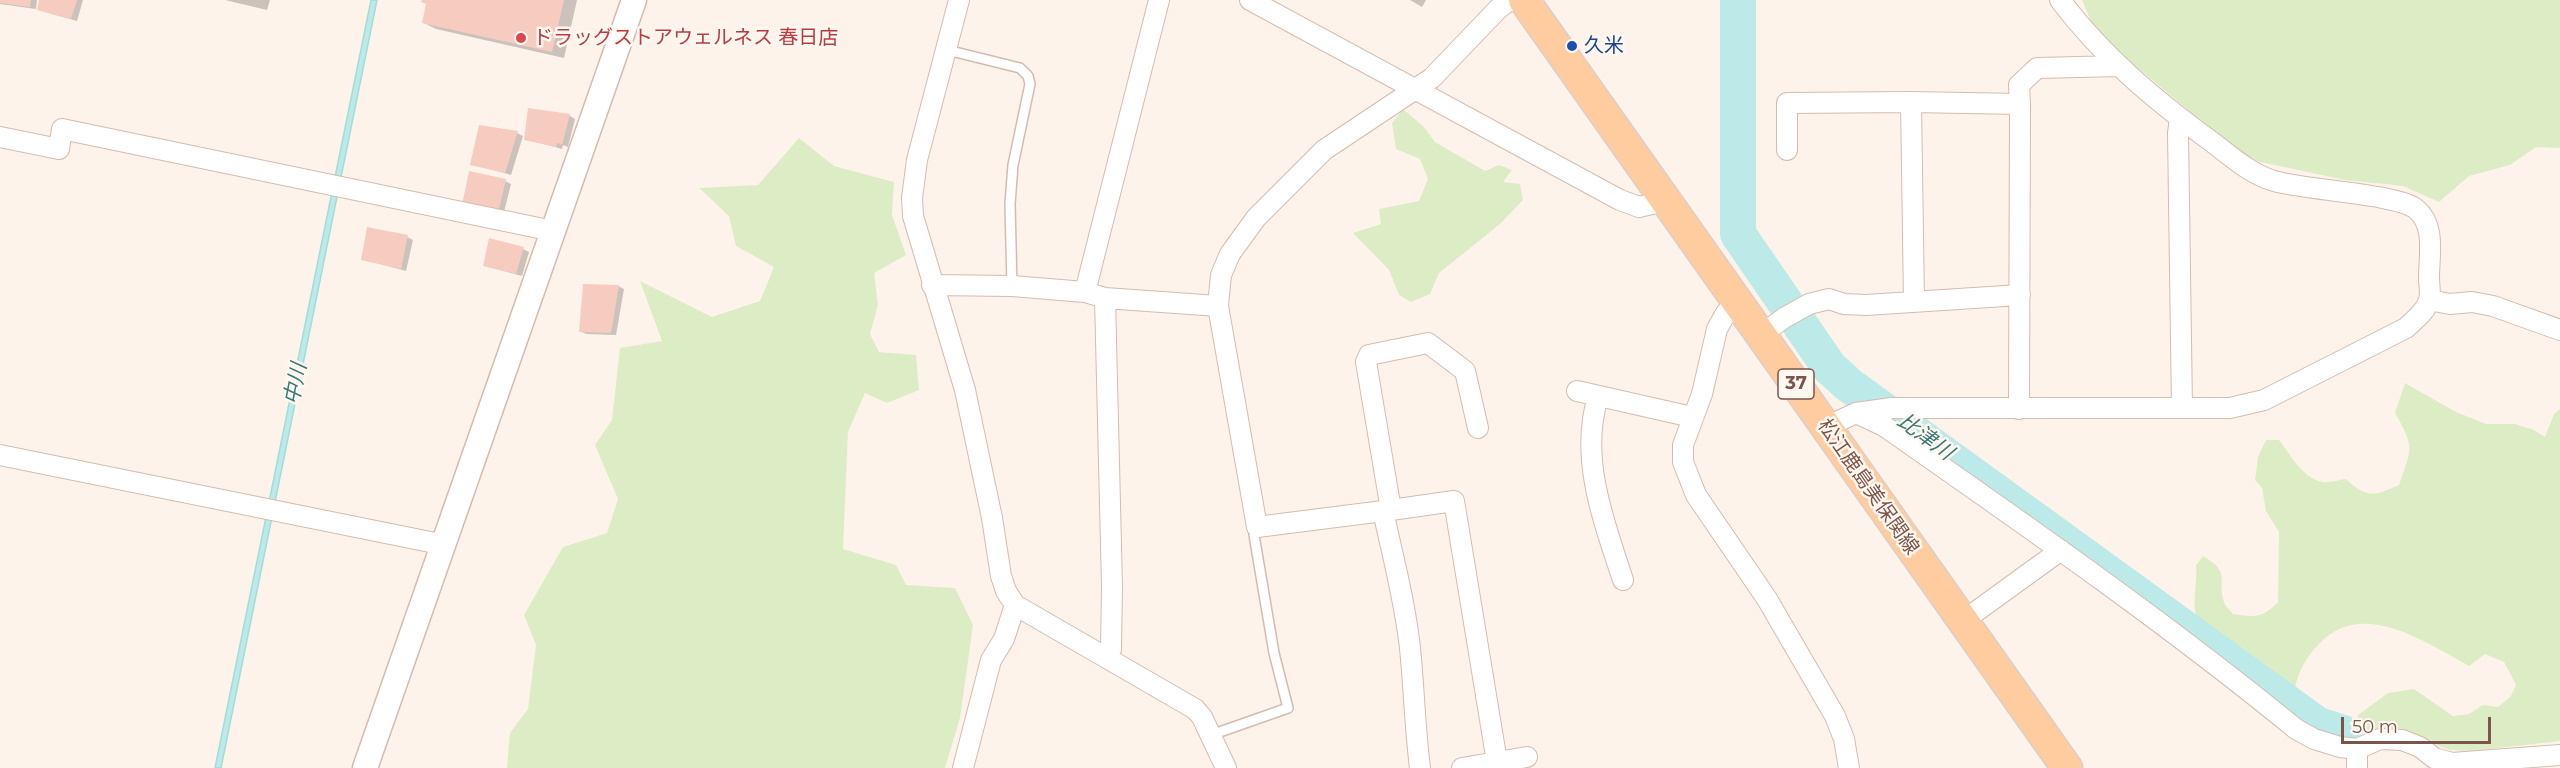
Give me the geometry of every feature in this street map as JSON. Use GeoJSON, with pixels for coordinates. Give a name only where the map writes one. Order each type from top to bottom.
{"type":"FeatureCollection","features":[{"type":"Feature","properties":{"kind":"main road","name":"松江鹿島美保関線"},"geometry":{"type":"LineString","coordinates":[[1524,0],[1737,301],[1781,320],[1826,427],[2067,768]]}},
{"type":"Feature","properties":{"kind":"street"},"geometry":{"type":"LineString","coordinates":[[365,768],[634,0]]}},
{"type":"Feature","properties":{"kind":"street"},"geometry":{"type":"LineString","coordinates":[[959,0],[917,160],[912,198],[914,216],[932,285],[965,390],[992,518],[1001,576],[1006,591],[1015,606],[1195,709],[1211,735],[1226,768]]}},
{"type":"Feature","properties":{"kind":"street"},"geometry":{"type":"LineString","coordinates":[[1085,292],[1159,0]]}},
{"type":"Feature","properties":{"kind":"street"},"geometry":{"type":"LineString","coordinates":[[1250,0],[1620,200],[1639,207],[1665,201]]}},
{"type":"Feature","properties":{"kind":"street"},"geometry":{"type":"LineString","coordinates":[[1497,762],[1454,501],[1257,527],[1218,306],[1221,275],[1230,254],[1256,218],[1324,150],[1432,78],[1498,9],[1510,0]]}},
{"type":"Feature","properties":{"kind":"street"},"geometry":{"type":"LineString","coordinates":[[1826,427],[1840,418],[1892,408],[2230,408],[2264,400],[2406,328],[2422,312],[2429,300],[2431,244],[2425,222],[2415,208],[2395,200],[2318,190],[2273,180],[2250,170],[2180,118],[2119,66],[2078,23],[2060,0]]}},
{"type":"Feature","properties":{"kind":"street"},"geometry":{"type":"LineString","coordinates":[[2019,409],[2019,85],[2037,68],[2119,66]]}},
{"type":"Feature","properties":{"kind":"street"},"geometry":{"type":"LineString","coordinates":[[1911,102],[1914,302]]}},
{"type":"Feature","properties":{"kind":"street"},"geometry":{"type":"LineString","coordinates":[[1787,150],[1787,103],[2019,104]]}},
{"type":"Feature","properties":{"kind":"street"},"geometry":{"type":"LineString","coordinates":[[2180,118],[2178,133],[2182,408]]}},
{"type":"Feature","properties":{"kind":"street"},"geometry":{"type":"LineString","coordinates":[[0,137],[59,149],[62,129],[336,188],[553,231]]}},
{"type":"Feature","properties":{"kind":"street"},"geometry":{"type":"LineString","coordinates":[[932,285],[1012,286],[1085,292],[1105,298],[1218,306]]}},
{"type":"Feature","properties":{"kind":"street"},"geometry":{"type":"LineString","coordinates":[[1781,320],[1829,299],[1844,304],[1866,305],[2020,295]]}},
{"type":"Feature","properties":{"kind":"street"},"geometry":{"type":"LineString","coordinates":[[1105,298],[1112,586],[1111,649],[1106,656]]}},
{"type":"Feature","properties":{"kind":"street"},"geometry":{"type":"LineString","coordinates":[[2429,300],[2450,304],[2472,302],[2493,306],[2560,330]]}},
{"type":"Feature","properties":{"kind":"street"},"geometry":{"type":"LineString","coordinates":[[1737,301],[1726,313],[1717,329],[1702,394],[1683,445],[1683,462],[1696,495],[1767,599],[1835,716],[1844,739],[1849,768]]}},
{"type":"Feature","properties":{"kind":"street"},"geometry":{"type":"LineString","coordinates":[[1420,768],[1415,732],[1410,649],[1365,362],[1369,355],[1428,343],[1464,370],[1478,428]]}},
{"type":"Feature","properties":{"kind":"street"},"geometry":{"type":"LineString","coordinates":[[1577,391],[1692,417]]}},
{"type":"Feature","properties":{"kind":"street"},"geometry":{"type":"LineString","coordinates":[[1598,397],[1591,418],[1597,501],[1623,580]]}},
{"type":"Feature","properties":{"kind":"street"},"geometry":{"type":"LineString","coordinates":[[1862,412],[2061,550],[2177,634],[2296,729],[2314,739],[2340,747],[2357,759],[2380,739],[2402,740],[2420,747],[2434,758],[2452,763],[2560,755]]}},
{"type":"Feature","properties":{"kind":"street"},"geometry":{"type":"LineString","coordinates":[[0,455],[445,545]]}},
{"type":"Feature","properties":{"kind":"street"},"geometry":{"type":"LineString","coordinates":[[1963,621],[2061,550]]}},
{"type":"Feature","properties":{"kind":"street"},"geometry":{"type":"LineString","coordinates":[[963,768],[991,660],[1004,639],[1015,606]]}},
{"type":"Feature","properties":{"kind":"street"},"geometry":{"type":"LineString","coordinates":[[1462,768],[1527,757]]}},
{"type":"Feature","properties":{"kind":"lane"},"geometry":{"type":"LineString","coordinates":[[947,50],[1020,68],[1028,76],[1030,84],[1013,165],[1010,204],[1012,286]]}},
{"type":"Feature","properties":{"kind":"lane"},"geometry":{"type":"LineString","coordinates":[[1211,735],[1288,708],[1275,653],[1254,536],[1257,527]]}},
{"type":"Feature","properties":{"kind":"green space"},"geometry":{"type":"Polygon","coordinates":[[[2082,0],[2560,0],[2560,148],[2536,147],[2510,165],[2469,176],[2439,202],[2403,186],[2345,180],[2256,161],[2219,136],[2126,58],[2092,24],[2082,0]]]}},
{"type":"Feature","properties":{"kind":"green space"},"geometry":{"type":"Polygon","coordinates":[[[1403,109],[1424,127],[1435,142],[1485,171],[1499,165],[1512,170],[1503,182],[1520,184],[1523,200],[1500,224],[1439,273],[1430,294],[1411,302],[1399,295],[1389,270],[1353,233],[1381,224],[1379,209],[1419,201],[1428,179],[1420,159],[1396,149],[1392,123],[1403,109]]]}},
{"type":"Feature","properties":{"kind":"green space"},"geometry":{"type":"Polygon","coordinates":[[[799,138],[834,166],[894,182],[892,215],[906,255],[874,273],[878,305],[870,334],[879,352],[916,355],[919,390],[887,403],[865,393],[848,432],[843,549],[896,565],[906,585],[955,588],[973,625],[960,718],[945,768],[507,768],[510,733],[528,709],[536,645],[524,615],[563,547],[607,533],[618,499],[595,445],[612,420],[620,348],[662,341],[640,281],[712,317],[760,301],[774,267],[736,246],[729,216],[699,188],[758,185],[799,138]]]}},
{"type":"Feature","properties":{"kind":"green space"},"geometry":{"type":"Polygon","coordinates":[[[2405,383],[2456,412],[2486,424],[2515,424],[2534,430],[2545,437],[2554,414],[2560,409],[2560,741],[2472,751],[2449,750],[2403,732],[2358,731],[2354,718],[2388,693],[2414,689],[2453,716],[2469,714],[2483,705],[2498,707],[2511,696],[2516,685],[2504,662],[2485,654],[2469,666],[2393,628],[2373,624],[2354,625],[2335,631],[2318,645],[2299,674],[2294,694],[2275,683],[2199,623],[2195,609],[2196,565],[2203,556],[2221,572],[2224,602],[2233,614],[2258,616],[2278,602],[2279,532],[2266,511],[2262,488],[2255,480],[2258,457],[2266,440],[2279,440],[2303,471],[2316,480],[2325,482],[2346,479],[2360,490],[2371,494],[2390,489],[2399,485],[2409,455],[2406,434],[2395,413],[2405,383]]]}},
{"type":"Feature","properties":{"kind":"water","name":"中川"},"geometry":{"type":"Polygon","coordinates":[[[371,0],[377,0],[221,768],[215,768],[371,0]]]}},
{"type":"Feature","properties":{"kind":"building"},"geometry":{"type":"Polygon","coordinates":[[[0,0],[31,0],[30,7],[0,3],[0,0]]]}},
{"type":"Feature","properties":{"kind":"building"},"geometry":{"type":"Polygon","coordinates":[[[39,0],[77,0],[71,19],[37,10],[39,0]]]}},
{"type":"Feature","properties":{"kind":"building","name":"ドラッグストアウェルネス 春日店"},"geometry":{"type":"Polygon","coordinates":[[[422,0],[564,0],[552,52],[422,23],[426,4],[421,2],[422,0]]]}},
{"type":"Feature","properties":{"kind":"building"},"geometry":{"type":"Polygon","coordinates":[[[528,108],[570,114],[562,145],[557,143],[556,147],[524,140],[528,108]]]}},
{"type":"Feature","properties":{"kind":"building"},"geometry":{"type":"Polygon","coordinates":[[[479,125],[518,131],[505,173],[470,165],[479,125]]]}},
{"type":"Feature","properties":{"kind":"building"},"geometry":{"type":"Polygon","coordinates":[[[469,171],[506,179],[498,214],[462,205],[469,171]]]}},
{"type":"Feature","properties":{"kind":"building"},"geometry":{"type":"Polygon","coordinates":[[[367,227],[408,235],[401,269],[361,260],[367,227]]]}},
{"type":"Feature","properties":{"kind":"building"},"geometry":{"type":"Polygon","coordinates":[[[489,238],[524,247],[516,274],[483,266],[489,238]]]}},
{"type":"Feature","properties":{"kind":"building"},"geometry":{"type":"Polygon","coordinates":[[[583,284],[619,285],[611,333],[579,332],[583,284]]]}},
{"type":"Feature","properties":{"kind":"waterway","name":"比津川"},"geometry":{"type":"LineString","coordinates":[[1738,0],[1738,234],[1830,368],[1849,385],[2318,725],[2343,733]]}},
{"type":"Feature","properties":{"kind":"place","name":"ドラッグストアウェルネス 春日店"},"geometry":{"type":"Point","coordinates":[521,38]}},
{"type":"Feature","properties":{"kind":"place","name":"久米"},"geometry":{"type":"Point","coordinates":[1572,46]}}]}
